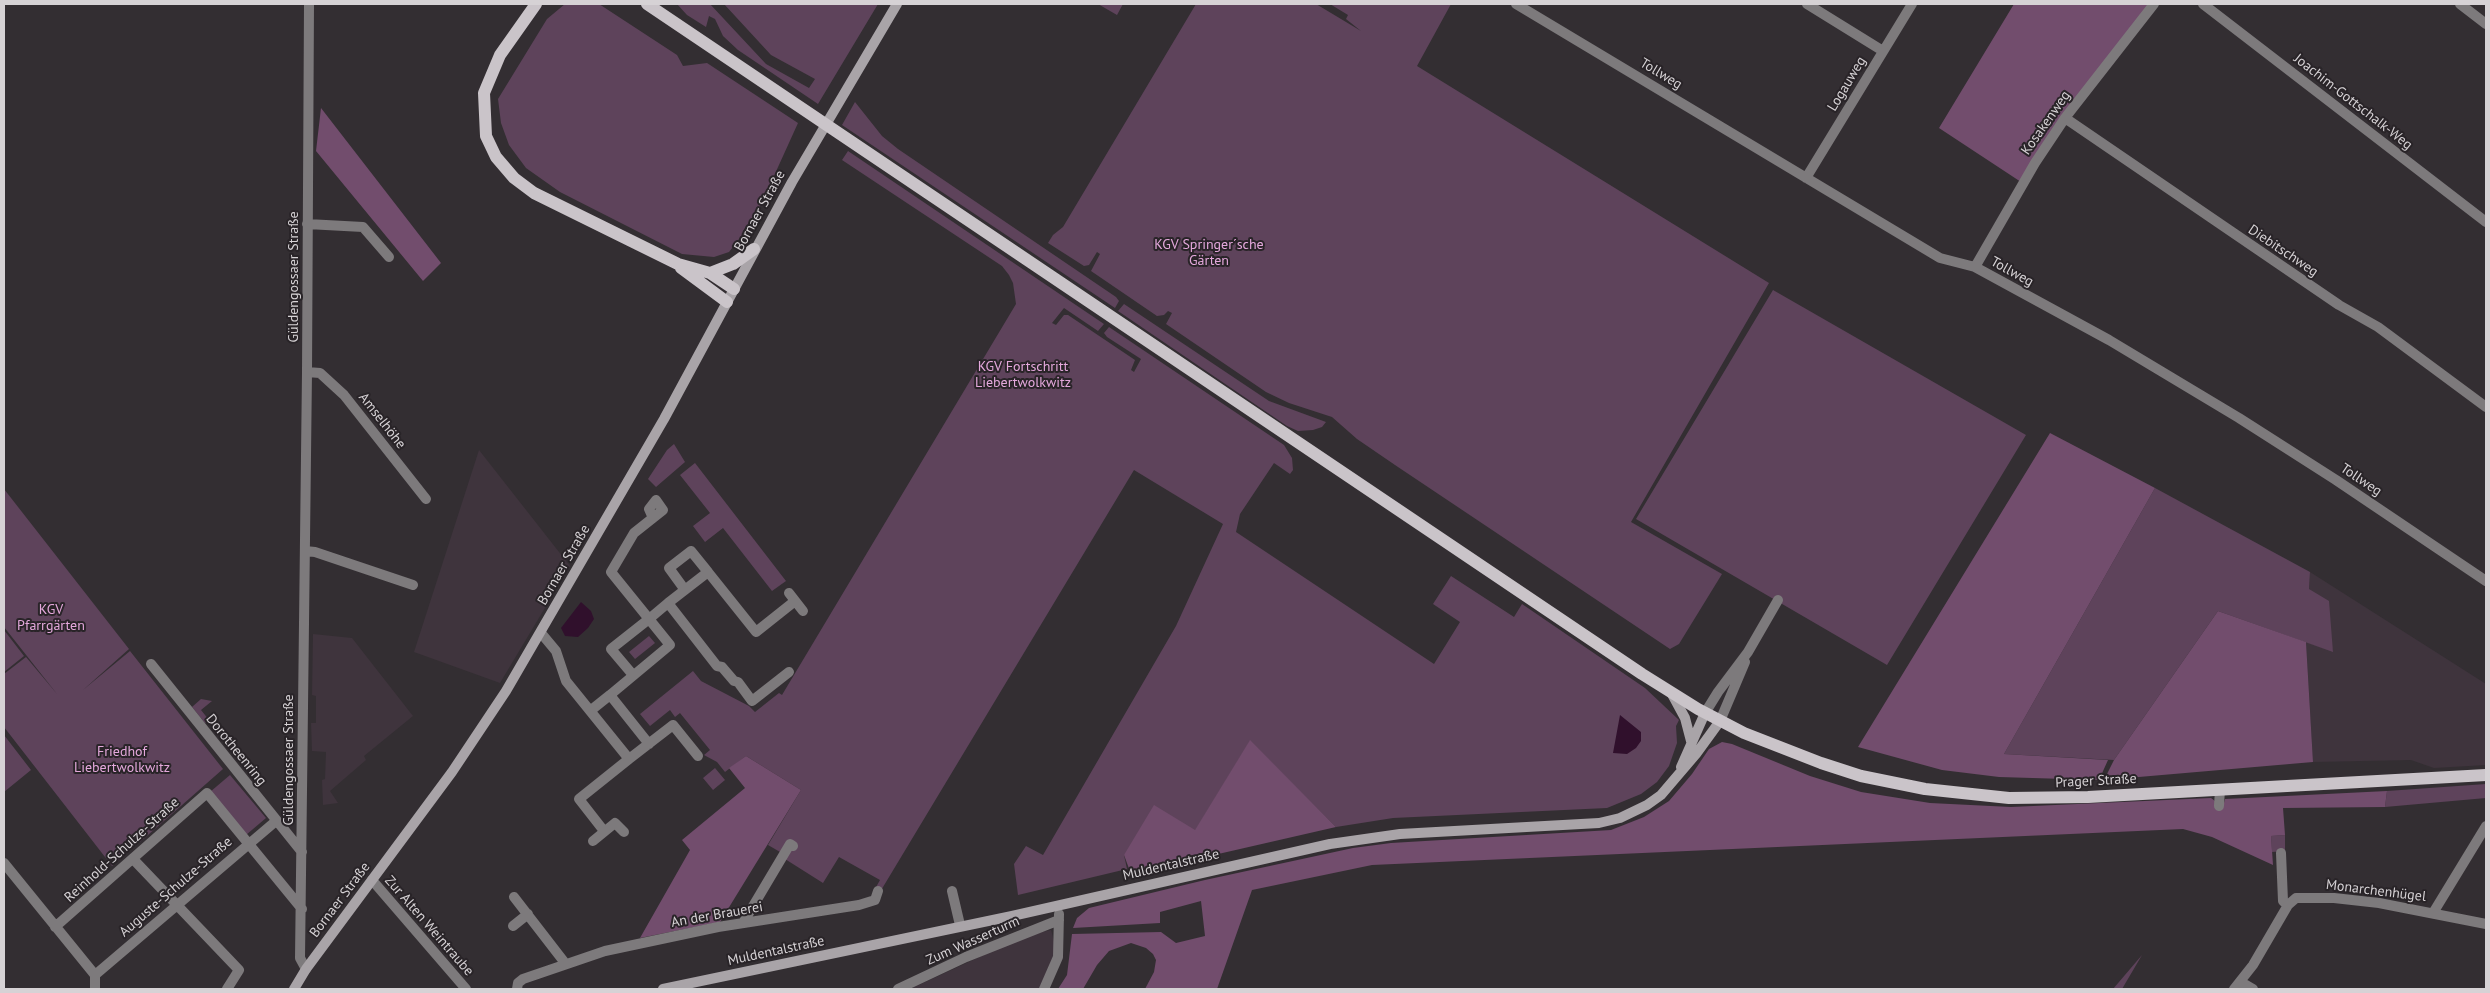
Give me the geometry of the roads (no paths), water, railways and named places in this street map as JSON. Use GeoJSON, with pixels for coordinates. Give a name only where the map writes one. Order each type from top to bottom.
{"type":"FeatureCollection","features":[{"type":"Feature","properties":{"kind":"main road","name":"Prager Straße"},"geometry":{"type":"LineString","coordinates":[[647,4],[1672,693],[1705,713],[1752,736],[1820,763],[1861,776],[1925,789],[2009,798],[2049,798],[2486,775]]}},
{"type":"Feature","properties":{"kind":"main road","name":"Bornaer Straße"},"geometry":{"type":"LineString","coordinates":[[294,989],[306,968],[458,763],[506,691],[664,419],[754,249],[897,4]]}},
{"type":"Feature","properties":{"kind":"main road"},"geometry":{"type":"LineString","coordinates":[[532,6],[500,54],[484,93],[486,136],[496,156],[514,178],[534,193],[678,264],[710,273],[734,289]]}},
{"type":"Feature","properties":{"kind":"main road"},"geometry":{"type":"LineString","coordinates":[[710,273],[733,264],[754,249]]}},
{"type":"Feature","properties":{"kind":"main road"},"geometry":{"type":"LineString","coordinates":[[678,264],[727,302]]}},
{"type":"Feature","properties":{"kind":"main road"},"geometry":{"type":"LineString","coordinates":[[1672,693],[1685,718],[1691,741]]}},
{"type":"Feature","properties":{"kind":"main road","name":"Muldentalstraße"},"geometry":{"type":"LineString","coordinates":[[1678,776],[1691,741],[1705,713]]}},
{"type":"Feature","properties":{"kind":"main road","name":"Muldentalstraße"},"geometry":{"type":"LineString","coordinates":[[663,989],[1059,905],[1282,854],[1364,838],[1599,823],[1620,818],[1647,805],[1661,795],[1720,721]]}},
{"type":"Feature","properties":{"kind":"street","name":"Güldengossaer Straße"},"geometry":{"type":"LineString","coordinates":[[306,968],[300,958],[302,909],[309,4]]}},
{"type":"Feature","properties":{"kind":"street","name":"Tollweg"},"geometry":{"type":"LineString","coordinates":[[1516,4],[1535,8],[1806,178],[1940,258],[1975,267],[2109,340],[2239,418],[2336,480],[2486,581]]}},
{"type":"Feature","properties":{"kind":"street"},"geometry":{"type":"LineString","coordinates":[[1808,4],[1883,51]]}},
{"type":"Feature","properties":{"kind":"street","name":"Logauweg"},"geometry":{"type":"LineString","coordinates":[[1806,178],[1912,4]]}},
{"type":"Feature","properties":{"kind":"street","name":"Kosakenweg"},"geometry":{"type":"LineString","coordinates":[[1975,267],[2035,163],[2065,118],[2154,4]]}},
{"type":"Feature","properties":{"kind":"street","name":"Joachim-Gottschalk-Weg"},"geometry":{"type":"LineString","coordinates":[[2203,4],[2486,222]]}},
{"type":"Feature","properties":{"kind":"street"},"geometry":{"type":"LineString","coordinates":[[2460,4],[2486,24]]}},
{"type":"Feature","properties":{"kind":"street","name":"Diebitschweg"},"geometry":{"type":"LineString","coordinates":[[2065,118],[2339,305],[2378,327],[2486,406]]}},
{"type":"Feature","properties":{"kind":"street"},"geometry":{"type":"LineString","coordinates":[[307,224],[363,227],[389,257]]}},
{"type":"Feature","properties":{"kind":"street","name":"Amselhöhe"},"geometry":{"type":"LineString","coordinates":[[307,372],[320,373],[344,395],[426,499]]}},
{"type":"Feature","properties":{"kind":"street"},"geometry":{"type":"LineString","coordinates":[[590,711],[670,645],[611,572],[634,533],[653,518]]}},
{"type":"Feature","properties":{"kind":"street"},"geometry":{"type":"LineString","coordinates":[[305,551],[315,552],[414,585]]}},
{"type":"Feature","properties":{"kind":"street"},"geometry":{"type":"LineString","coordinates":[[685,590],[669,568],[691,551],[756,632],[792,597],[803,611]]}},
{"type":"Feature","properties":{"kind":"street"},"geometry":{"type":"LineString","coordinates":[[633,676],[611,649],[708,572]]}},
{"type":"Feature","properties":{"kind":"street","name":"Muldentalstraße"},"geometry":{"type":"LineString","coordinates":[[1705,713],[1748,652],[1778,600]]}},
{"type":"Feature","properties":{"kind":"street"},"geometry":{"type":"LineString","coordinates":[[668,604],[717,666],[722,667],[734,682],[738,682],[752,701],[789,672]]}},
{"type":"Feature","properties":{"kind":"street"},"geometry":{"type":"LineString","coordinates":[[541,633],[556,651],[566,681],[629,759]]}},
{"type":"Feature","properties":{"kind":"street","name":"Muldentalstraße"},"geometry":{"type":"LineString","coordinates":[[1720,721],[1748,652]]}},
{"type":"Feature","properties":{"kind":"street","name":"Dorotheenring"},"geometry":{"type":"LineString","coordinates":[[151,664],[302,852]]}},
{"type":"Feature","properties":{"kind":"street"},"geometry":{"type":"LineString","coordinates":[[610,694],[649,744]]}},
{"type":"Feature","properties":{"kind":"street"},"geometry":{"type":"LineString","coordinates":[[604,831],[579,799],[629,759],[673,725],[698,756]]}},
{"type":"Feature","properties":{"kind":"street"},"geometry":{"type":"LineString","coordinates":[[2219,806],[2220,789]]}},
{"type":"Feature","properties":{"kind":"street","name":"Reinhold-Schulze-Straße"},"geometry":{"type":"LineString","coordinates":[[55,927],[207,793],[249,843]]}},
{"type":"Feature","properties":{"kind":"street","name":"Auguste-Schulze-Straße"},"geometry":{"type":"LineString","coordinates":[[95,975],[276,821]]}},
{"type":"Feature","properties":{"kind":"street"},"geometry":{"type":"LineString","coordinates":[[593,841],[615,822],[624,832]]}},
{"type":"Feature","properties":{"kind":"street","name":"Monarchenhügel"},"geometry":{"type":"LineString","coordinates":[[2433,913],[2486,826]]}},
{"type":"Feature","properties":{"kind":"street"},"geometry":{"type":"LineString","coordinates":[[249,843],[302,909]]}},
{"type":"Feature","properties":{"kind":"street"},"geometry":{"type":"LineString","coordinates":[[743,923],[790,844],[794,846]]}},
{"type":"Feature","properties":{"kind":"street"},"geometry":{"type":"LineString","coordinates":[[2253,989],[2237,986],[2288,905],[2283,901],[2281,853]]}},
{"type":"Feature","properties":{"kind":"street"},"geometry":{"type":"LineString","coordinates":[[133,859],[239,970],[227,989]]}},
{"type":"Feature","properties":{"kind":"street"},"geometry":{"type":"LineString","coordinates":[[4,863],[95,975],[95,989]]}},
{"type":"Feature","properties":{"kind":"street","name":"Zur Alten Weintraube"},"geometry":{"type":"LineString","coordinates":[[372,880],[466,989]]}},
{"type":"Feature","properties":{"kind":"street"},"geometry":{"type":"LineString","coordinates":[[952,891],[960,925]]}},
{"type":"Feature","properties":{"kind":"street","name":"An der Brauerei"},"geometry":{"type":"LineString","coordinates":[[517,989],[518,982],[523,979],[565,963],[605,951],[743,923],[837,909],[877,896]]}},
{"type":"Feature","properties":{"kind":"street"},"geometry":{"type":"LineString","coordinates":[[514,897],[565,963]]}},
{"type":"Feature","properties":{"kind":"street","name":"Monarchenhügel"},"geometry":{"type":"LineString","coordinates":[[2288,905],[2296,898],[2334,898],[2433,913],[2486,924]]}},
{"type":"Feature","properties":{"kind":"street"},"geometry":{"type":"LineString","coordinates":[[1044,989],[1058,957],[1059,905]]}},
{"type":"Feature","properties":{"kind":"street"},"geometry":{"type":"LineString","coordinates":[[513,926],[528,914]]}},
{"type":"Feature","properties":{"kind":"street","name":"Zum Wasserturm"},"geometry":{"type":"LineString","coordinates":[[898,989],[966,957],[1060,920]]}},
{"type":"Feature","properties":{"kind":"park label","name":"KGV Springer´sche Gärten"},"geometry":{"type":"Point","coordinates":[1209,254]}},
{"type":"Feature","properties":{"kind":"park label","name":"KGV Fortschritt Liebertwolkwitz"},"geometry":{"type":"Point","coordinates":[1023,376]}},
{"type":"Feature","properties":{"kind":"park label","name":"KGV Pfarrgärten"},"geometry":{"type":"Point","coordinates":[51,618]}},
{"type":"Feature","properties":{"kind":"park label","name":"Friedhof Liebertwolkwitz"},"geometry":{"type":"Point","coordinates":[122,760]}}]}
